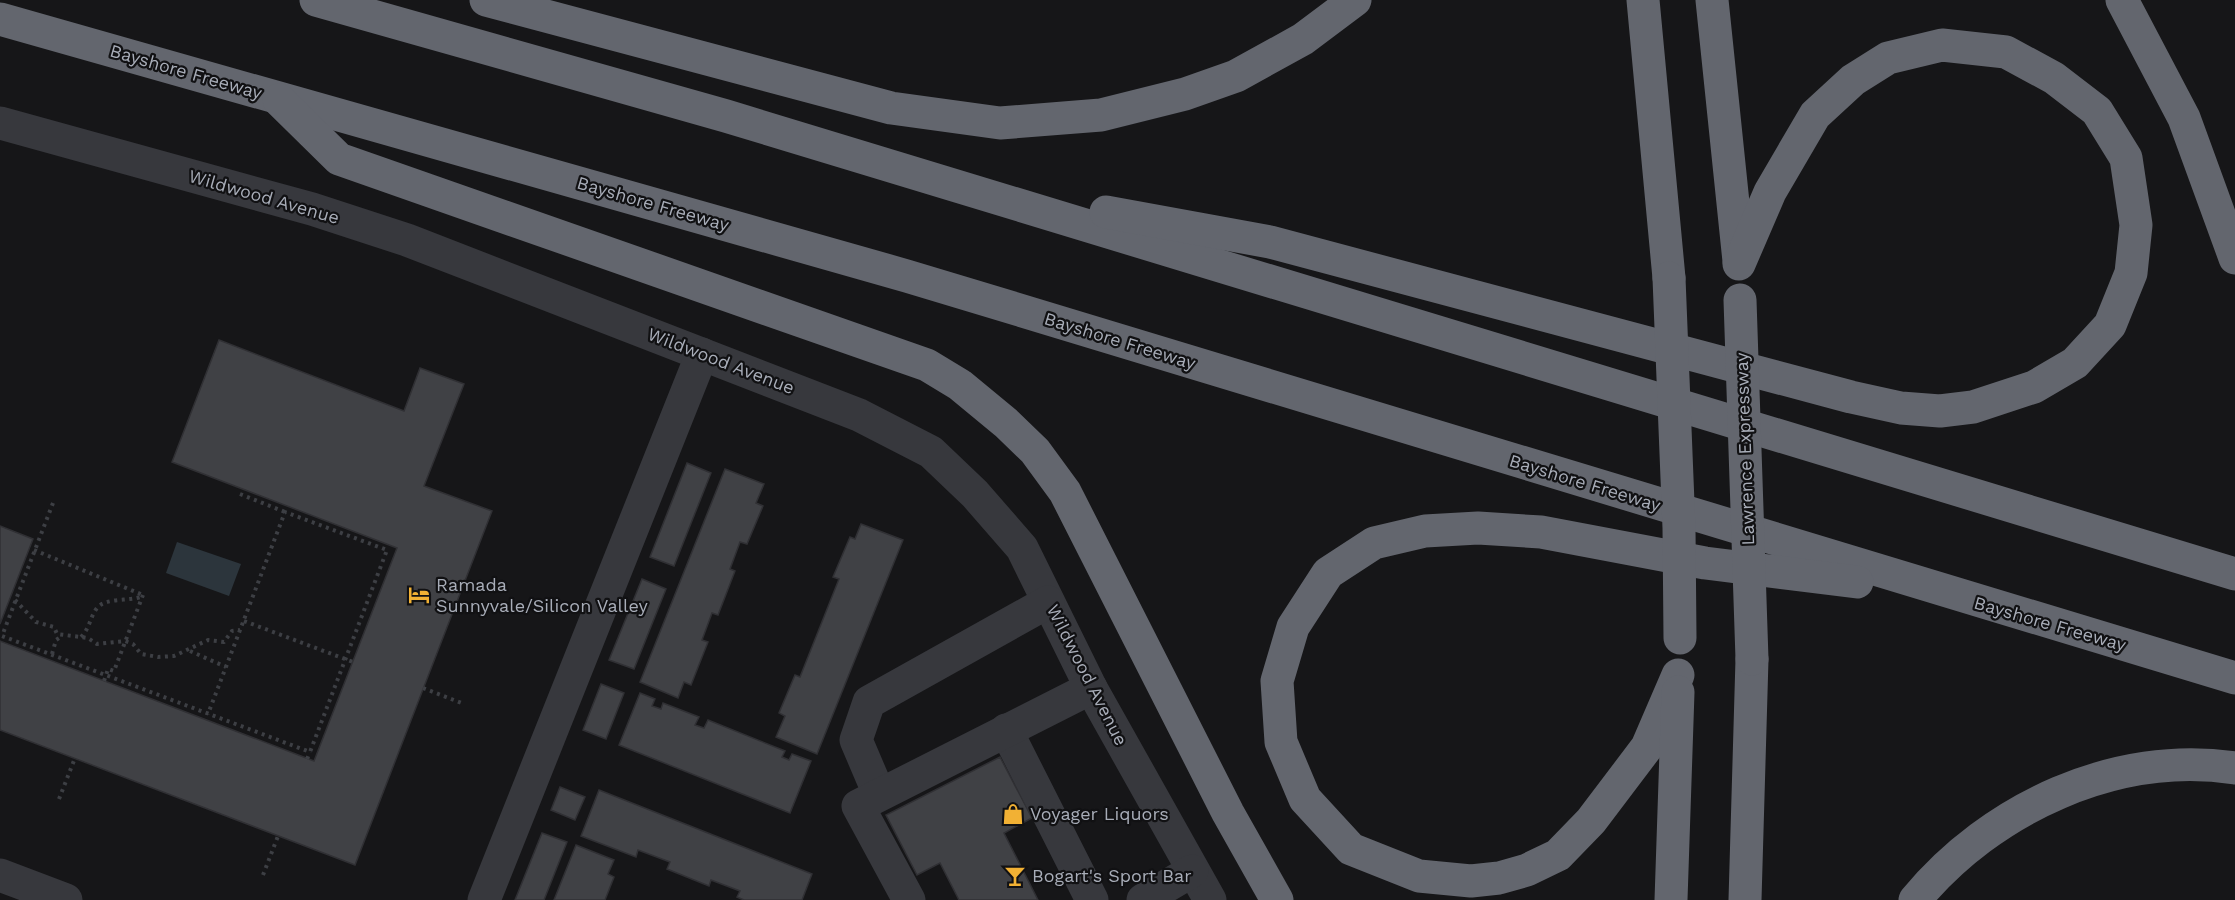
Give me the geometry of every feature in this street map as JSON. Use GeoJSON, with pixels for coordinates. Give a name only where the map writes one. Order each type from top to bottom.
{"type":"FeatureCollection","features":[{"type":"Feature","properties":{"kind":"highway"},"geometry":{"type":"LineString","coordinates":[[316,0],[726,116],[2235,574]]}},
{"type":"Feature","properties":{"kind":"highway"},"geometry":{"type":"LineString","coordinates":[[486,0],[891,108],[1000,123],[1101,115],[1185,94],[1236,76],[1293,45],[1355,0]]}},
{"type":"Feature","properties":{"kind":"highway"},"geometry":{"type":"LineString","coordinates":[[1643,0],[1669,278],[1678,516],[1680,638],[1671,900]]}},
{"type":"Feature","properties":{"kind":"highway","name":"Lawrence Expressway"},"geometry":{"type":"LineString","coordinates":[[1712,0],[1739,264],[1752,659],[1745,900]]}},
{"type":"Feature","properties":{"kind":"highway"},"geometry":{"type":"LineString","coordinates":[[2122,0],[2184,118],[2235,258]]}},
{"type":"Feature","properties":{"kind":"highway","name":"Bayshore Freeway"},"geometry":{"type":"LineString","coordinates":[[0,19],[907,276],[1950,594],[2235,678]]}},
{"type":"Feature","properties":{"kind":"highway"},"geometry":{"type":"LineString","coordinates":[[948,183],[1270,242],[1851,397],[1901,408],[1940,411],[1973,407],[2034,387],[2075,363],[2110,324],[2132,273],[2136,225],[2126,158],[2097,111],[2054,78],[2006,52],[1942,45],[1888,58],[1852,80],[1815,115],[1770,192],[1739,264]]}},
{"type":"Feature","properties":{"kind":"highway"},"geometry":{"type":"LineString","coordinates":[[277,98],[339,159],[927,364],[960,385],[1035,452],[1065,492],[1227,813],[1277,900]]}},
{"type":"Feature","properties":{"kind":"highway"},"geometry":{"type":"LineString","coordinates":[[1678,675],[1647,747],[1591,821],[1558,855],[1527,870],[1499,878],[1471,881],[1419,876],[1351,849],[1305,800],[1281,742],[1276,681],[1293,627],[1328,573],[1374,543],[1425,531],[1479,528],[1541,532],[1705,563],[1950,594]]}},
{"type":"Feature","properties":{"kind":"highway"},"geometry":{"type":"LineString","coordinates":[[1915,900],[1954,858],[2027,809],[2064,791],[2106,774],[2139,768],[2169,765],[2235,768]]}},
{"type":"Feature","properties":{"kind":"street","name":"Wildwood Avenue"},"geometry":{"type":"LineString","coordinates":[[0,123],[312,209],[407,240],[859,415],[931,452],[975,494],[1022,548],[1091,688],[1210,900]]}},
{"type":"Feature","properties":{"kind":"street"},"geometry":{"type":"LineString","coordinates":[[484,900],[702,354]]}},
{"type":"Feature","properties":{"kind":"street"},"geometry":{"type":"LineString","coordinates":[[879,794],[856,740],[869,702],[1048,602]]}},
{"type":"Feature","properties":{"kind":"street"},"geometry":{"type":"LineString","coordinates":[[909,900],[858,806],[1091,688]]}},
{"type":"Feature","properties":{"kind":"street"},"geometry":{"type":"LineString","coordinates":[[1006,730],[1092,900]]}},
{"type":"Feature","properties":{"kind":"street"},"geometry":{"type":"LineString","coordinates":[[1143,900],[1192,871]]}},
{"type":"Feature","properties":{"kind":"street"},"geometry":{"type":"LineString","coordinates":[[0,875],[66,900]]}},
{"type":"Feature","properties":{"kind":"path"},"geometry":{"type":"LineString","coordinates":[[240,494],[387,550],[307,759]]}},
{"type":"Feature","properties":{"kind":"path"},"geometry":{"type":"LineString","coordinates":[[53,503],[1,638],[52,654],[310,752]]}},
{"type":"Feature","properties":{"kind":"path"},"geometry":{"type":"LineString","coordinates":[[208,714],[285,512]]}},
{"type":"Feature","properties":{"kind":"path"},"geometry":{"type":"LineString","coordinates":[[34,550],[143,595]]}},
{"type":"Feature","properties":{"kind":"path"},"geometry":{"type":"LineString","coordinates":[[81,638],[90,628],[97,608],[103,603],[131,601],[143,595]]}},
{"type":"Feature","properties":{"kind":"path"},"geometry":{"type":"LineString","coordinates":[[104,681],[108,669],[114,671],[143,595]]}},
{"type":"Feature","properties":{"kind":"path"},"geometry":{"type":"LineString","coordinates":[[15,600],[36,622],[54,627],[57,634],[62,636],[81,638],[106,645],[125,641]]}},
{"type":"Feature","properties":{"kind":"path"},"geometry":{"type":"LineString","coordinates":[[244,621],[353,662]]}},
{"type":"Feature","properties":{"kind":"path"},"geometry":{"type":"LineString","coordinates":[[125,641],[141,654],[158,657],[174,656],[190,651],[208,640],[224,642],[232,631],[240,630]]}},
{"type":"Feature","properties":{"kind":"path"},"geometry":{"type":"LineString","coordinates":[[52,654],[56,640],[62,636]]}},
{"type":"Feature","properties":{"kind":"path"},"geometry":{"type":"LineString","coordinates":[[190,651],[226,667]]}},
{"type":"Feature","properties":{"kind":"path"},"geometry":{"type":"LineString","coordinates":[[423,688],[464,704]]}},
{"type":"Feature","properties":{"kind":"path"},"geometry":{"type":"LineString","coordinates":[[59,799],[75,758]]}},
{"type":"Feature","properties":{"kind":"path"},"geometry":{"type":"LineString","coordinates":[[263,875],[278,836]]}},
{"type":"Feature","properties":{"kind":"shaded area"},"geometry":{"type":"Polygon","coordinates":[[[177,542],[241,564],[229,596],[166,573],[177,542]]]}},
{"type":"Feature","properties":{"kind":"building","name":"Ramada Sunnyvale/Silicon Valley"},"geometry":{"type":"Polygon","coordinates":[[[219,340],[404,411],[420,368],[464,384],[424,486],[492,511],[355,865],[0,730],[0,641],[314,761],[397,548],[172,462],[219,340]]]}},
{"type":"Feature","properties":{"kind":"building"},"geometry":{"type":"Polygon","coordinates":[[[687,463],[711,473],[674,566],[650,557],[687,463]]]}},
{"type":"Feature","properties":{"kind":"building"},"geometry":{"type":"Polygon","coordinates":[[[725,469],[764,484],[756,503],[763,506],[747,544],[740,542],[730,569],[735,571],[718,615],[712,613],[702,640],[708,642],[691,685],[684,682],[678,698],[640,682],[725,469]]]}},
{"type":"Feature","properties":{"kind":"building"},"geometry":{"type":"Polygon","coordinates":[[[861,524],[903,540],[817,754],[776,737],[785,716],[779,713],[795,675],[800,677],[839,579],[833,577],[850,537],[855,539],[861,524]]]}},
{"type":"Feature","properties":{"kind":"building"},"geometry":{"type":"Polygon","coordinates":[[[0,526],[33,539],[0,624],[0,526]]]}},
{"type":"Feature","properties":{"kind":"building"},"geometry":{"type":"Polygon","coordinates":[[[642,579],[666,589],[634,669],[609,660],[642,579]]]}},
{"type":"Feature","properties":{"kind":"building"},"geometry":{"type":"Polygon","coordinates":[[[601,684],[624,693],[606,739],[583,730],[601,684]]]}},
{"type":"Feature","properties":{"kind":"building"},"geometry":{"type":"Polygon","coordinates":[[[640,693],[655,699],[652,706],[661,709],[663,703],[699,717],[695,725],[704,728],[708,720],[785,751],[782,757],[789,760],[792,754],[811,761],[790,813],[619,745],[640,693]]]}},
{"type":"Feature","properties":{"kind":"building"},"geometry":{"type":"Polygon","coordinates":[[[1000,757],[1032,818],[1004,833],[1038,900],[959,900],[940,863],[917,875],[886,815],[1000,757]]]}},
{"type":"Feature","properties":{"kind":"building"},"geometry":{"type":"Polygon","coordinates":[[[560,787],[585,797],[575,820],[551,810],[560,787]]]}},
{"type":"Feature","properties":{"kind":"building"},"geometry":{"type":"Polygon","coordinates":[[[599,790],[812,874],[802,900],[744,900],[737,897],[740,891],[711,880],[709,886],[667,869],[670,862],[638,850],[636,857],[581,836],[599,790]]]}},
{"type":"Feature","properties":{"kind":"building"},"geometry":{"type":"Polygon","coordinates":[[[542,833],[567,842],[544,900],[515,900],[542,833]]]}},
{"type":"Feature","properties":{"kind":"building"},"geometry":{"type":"Polygon","coordinates":[[[576,845],[614,860],[608,874],[614,877],[605,900],[554,900],[576,845]]]}},
{"type":"Feature","properties":{"kind":"place","name":"Ramada Sunnyvale/Silicon Valley"},"geometry":{"type":"Point","coordinates":[419,595]}},
{"type":"Feature","properties":{"kind":"place","name":"Voyager Liquors"},"geometry":{"type":"Point","coordinates":[1013,814]}},
{"type":"Feature","properties":{"kind":"place","name":"Bogart's Sport Bar"},"geometry":{"type":"Point","coordinates":[1015,876]}}]}
